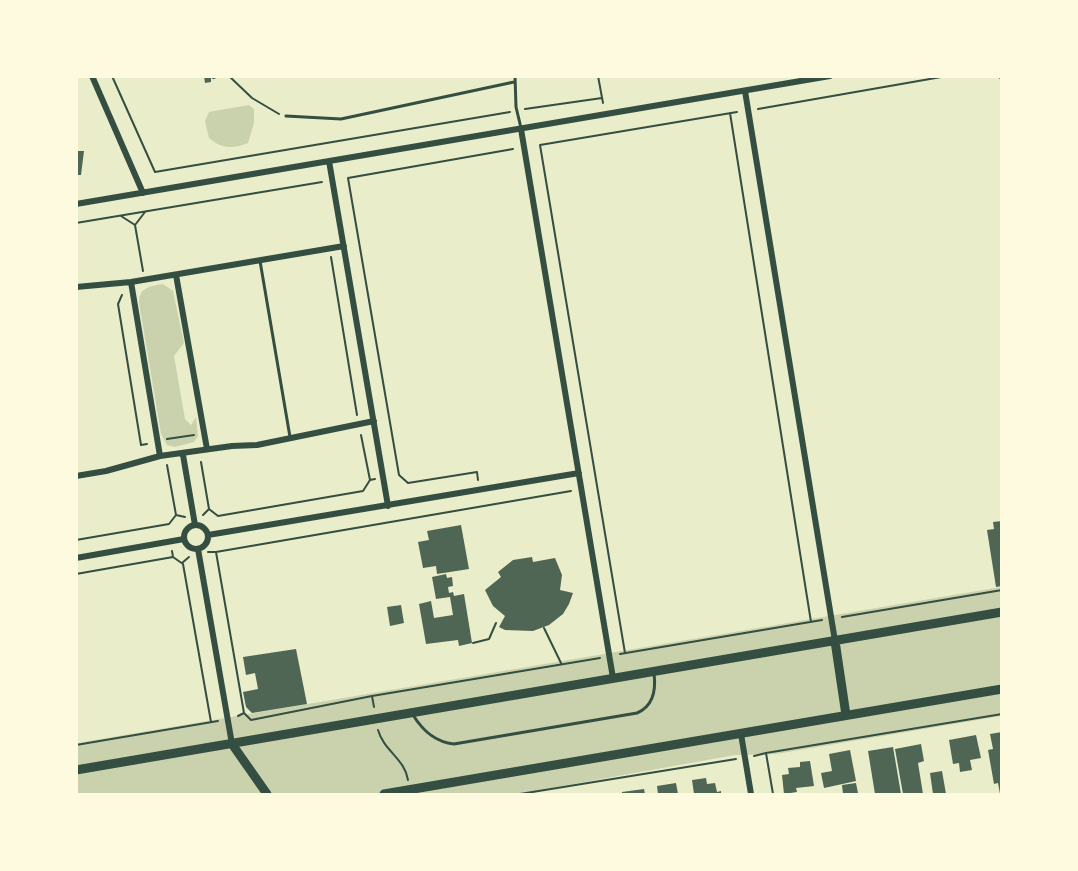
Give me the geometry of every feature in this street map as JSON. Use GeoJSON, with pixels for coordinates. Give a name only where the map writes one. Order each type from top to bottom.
{"type":"FeatureCollection","features":[{"type":"Feature","properties":{"kind":"main road"},"geometry":{"type":"LineString","coordinates":[[76,770],[1002,612]]}},
{"type":"Feature","properties":{"kind":"main road"},"geometry":{"type":"LineString","coordinates":[[835,641],[846,715]]}},
{"type":"Feature","properties":{"kind":"main road"},"geometry":{"type":"LineString","coordinates":[[384,795],[1002,689]]}},
{"type":"Feature","properties":{"kind":"main road"},"geometry":{"type":"LineString","coordinates":[[232,744],[267,795]]}},
{"type":"Feature","properties":{"kind":"street"},"geometry":{"type":"LineString","coordinates":[[92,76],[143,193]]}},
{"type":"Feature","properties":{"kind":"street"},"geometry":{"type":"LineString","coordinates":[[76,204],[830,76]]}},
{"type":"Feature","properties":{"kind":"street"},"geometry":{"type":"LineString","coordinates":[[745,91],[835,641]]}},
{"type":"Feature","properties":{"kind":"street"},"geometry":{"type":"LineString","coordinates":[[521,129],[613,678]]}},
{"type":"Feature","properties":{"kind":"street"},"geometry":{"type":"LineString","coordinates":[[329,161],[388,506]]}},
{"type":"Feature","properties":{"kind":"street"},"geometry":{"type":"LineString","coordinates":[[76,287],[123,284],[344,246]]}},
{"type":"Feature","properties":{"kind":"street"},"geometry":{"type":"LineString","coordinates":[[176,275],[207,449]]}},
{"type":"Feature","properties":{"kind":"street"},"geometry":{"type":"LineString","coordinates":[[131,282],[158,441],[163,456]]}},
{"type":"Feature","properties":{"kind":"street"},"geometry":{"type":"LineString","coordinates":[[76,476],[106,471],[163,456],[183,455],[198,450],[252,446],[374,421]]}},
{"type":"Feature","properties":{"kind":"street"},"geometry":{"type":"LineString","coordinates":[[183,455],[195,525]]}},
{"type":"Feature","properties":{"kind":"street"},"geometry":{"type":"LineString","coordinates":[[208,535],[579,473]]}},
{"type":"Feature","properties":{"kind":"street"},"geometry":{"type":"LineString","coordinates":[[195,525],[204,528],[208,535],[206,543],[199,551],[188,546],[184,539],[187,529],[195,525]]}},
{"type":"Feature","properties":{"kind":"street"},"geometry":{"type":"LineString","coordinates":[[76,558],[184,539]]}},
{"type":"Feature","properties":{"kind":"street"},"geometry":{"type":"LineString","coordinates":[[199,551],[232,744]]}},
{"type":"Feature","properties":{"kind":"street"},"geometry":{"type":"LineString","coordinates":[[741,734],[751,795]]}},
{"type":"Feature","properties":{"kind":"lane"},"geometry":{"type":"LineString","coordinates":[[516,76],[514,82],[521,129]]}},
{"type":"Feature","properties":{"kind":"lane"},"geometry":{"type":"LineString","coordinates":[[286,116],[341,119],[514,82]]}},
{"type":"Feature","properties":{"kind":"lane"},"geometry":{"type":"LineString","coordinates":[[260,259],[290,439]]}},
{"type":"Feature","properties":{"kind":"lane"},"geometry":{"type":"LineString","coordinates":[[412,714],[422,729],[443,743],[454,744],[638,713],[646,709],[652,699],[655,686],[654,673]]}},
{"type":"Feature","properties":{"kind":"path"},"geometry":{"type":"LineString","coordinates":[[112,76],[155,172],[602,98]]}},
{"type":"Feature","properties":{"kind":"path"},"geometry":{"type":"LineString","coordinates":[[213,78],[220,76]]}},
{"type":"Feature","properties":{"kind":"path"},"geometry":{"type":"LineString","coordinates":[[230,76],[273,112],[286,116]]}},
{"type":"Feature","properties":{"kind":"path"},"geometry":{"type":"LineString","coordinates":[[598,76],[605,114]]}},
{"type":"Feature","properties":{"kind":"path"},"geometry":{"type":"LineString","coordinates":[[76,223],[947,76]]}},
{"type":"Feature","properties":{"kind":"path"},"geometry":{"type":"LineString","coordinates":[[730,113],[811,622]]}},
{"type":"Feature","properties":{"kind":"path"},"geometry":{"type":"LineString","coordinates":[[540,145],[626,653]]}},
{"type":"Feature","properties":{"kind":"path"},"geometry":{"type":"LineString","coordinates":[[348,178],[399,475],[408,483],[477,472],[480,490]]}},
{"type":"Feature","properties":{"kind":"path"},"geometry":{"type":"LineString","coordinates":[[144,280],[135,225],[145,212]]}},
{"type":"Feature","properties":{"kind":"path"},"geometry":{"type":"LineString","coordinates":[[121,216],[135,225]]}},
{"type":"Feature","properties":{"kind":"path"},"geometry":{"type":"LineString","coordinates":[[198,450],[209,509],[218,516],[363,491],[369,480],[330,249]]}},
{"type":"Feature","properties":{"kind":"path"},"geometry":{"type":"LineString","coordinates":[[123,284],[122,297],[118,304],[141,445],[204,434]]}},
{"type":"Feature","properties":{"kind":"path"},"geometry":{"type":"LineString","coordinates":[[163,456],[176,515]]}},
{"type":"Feature","properties":{"kind":"path"},"geometry":{"type":"LineString","coordinates":[[369,480],[399,475]]}},
{"type":"Feature","properties":{"kind":"path"},"geometry":{"type":"LineString","coordinates":[[182,564],[190,555],[199,551],[216,552],[581,489]]}},
{"type":"Feature","properties":{"kind":"path"},"geometry":{"type":"LineString","coordinates":[[176,515],[204,515],[209,509]]}},
{"type":"Feature","properties":{"kind":"path"},"geometry":{"type":"LineString","coordinates":[[76,540],[167,525],[176,515]]}},
{"type":"Feature","properties":{"kind":"path"},"geometry":{"type":"LineString","coordinates":[[167,525],[173,557],[182,564],[211,722]]}},
{"type":"Feature","properties":{"kind":"path"},"geometry":{"type":"LineString","coordinates":[[216,552],[244,713]]}},
{"type":"Feature","properties":{"kind":"path"},"geometry":{"type":"LineString","coordinates":[[76,574],[173,557]]}},
{"type":"Feature","properties":{"kind":"path"},"geometry":{"type":"LineString","coordinates":[[372,696],[1002,590]]}},
{"type":"Feature","properties":{"kind":"path"},"geometry":{"type":"LineString","coordinates":[[472,643],[489,639],[496,623]]}},
{"type":"Feature","properties":{"kind":"path"},"geometry":{"type":"LineString","coordinates":[[544,628],[562,664]]}},
{"type":"Feature","properties":{"kind":"path"},"geometry":{"type":"LineString","coordinates":[[520,795],[1002,714]]}},
{"type":"Feature","properties":{"kind":"path"},"geometry":{"type":"LineString","coordinates":[[766,753],[772,795]]}},
{"type":"Feature","properties":{"kind":"green space"},"geometry":{"type":"Polygon","coordinates":[[[249,105],[254,109],[254,123],[248,143],[228,147],[209,138],[205,121],[209,112],[249,105]]]}},
{"type":"Feature","properties":{"kind":"green space"},"geometry":{"type":"Polygon","coordinates":[[[163,284],[173,291],[184,343],[174,356],[185,419],[191,425],[196,417],[198,436],[194,442],[175,447],[167,445],[161,434],[139,303],[143,291],[163,284]]]}},
{"type":"Feature","properties":{"kind":"green space"},"geometry":{"type":"Polygon","coordinates":[[[1001,587],[1001,716],[776,754],[735,755],[518,794],[77,794],[77,743],[1001,587]]]}},
{"type":"Feature","properties":{"kind":"building"},"geometry":{"type":"Polygon","coordinates":[[[204,76],[211,76],[211,82],[205,83],[204,76]]]}},
{"type":"Feature","properties":{"kind":"building"},"geometry":{"type":"Polygon","coordinates":[[[76,151],[84,151],[81,175],[76,175],[76,151]]]}},
{"type":"Feature","properties":{"kind":"building"},"geometry":{"type":"Polygon","coordinates":[[[1002,521],[1002,586],[996,587],[987,530],[994,529],[993,522],[1002,521]]]}},
{"type":"Feature","properties":{"kind":"building"},"geometry":{"type":"Polygon","coordinates":[[[461,525],[469,569],[437,574],[436,566],[423,568],[418,542],[429,540],[427,531],[461,525]]]}},
{"type":"Feature","properties":{"kind":"building"},"geometry":{"type":"Polygon","coordinates":[[[532,557],[533,562],[555,558],[562,575],[560,590],[573,593],[569,604],[563,614],[549,625],[533,631],[505,630],[499,627],[505,616],[493,606],[485,590],[501,577],[498,572],[513,560],[532,557]]]}},
{"type":"Feature","properties":{"kind":"building"},"geometry":{"type":"Polygon","coordinates":[[[446,574],[447,578],[452,577],[453,586],[448,587],[449,593],[453,592],[454,596],[464,594],[472,643],[459,646],[458,640],[426,644],[419,604],[431,601],[434,618],[453,615],[450,597],[436,599],[432,577],[446,574]]]}},
{"type":"Feature","properties":{"kind":"building"},"geometry":{"type":"Polygon","coordinates":[[[401,605],[404,623],[390,626],[387,607],[401,605]]]}},
{"type":"Feature","properties":{"kind":"building"},"geometry":{"type":"Polygon","coordinates":[[[296,649],[307,704],[252,713],[246,707],[243,692],[258,689],[255,673],[246,675],[243,657],[296,649]]]}},
{"type":"Feature","properties":{"kind":"building"},"geometry":{"type":"Polygon","coordinates":[[[1002,732],[1002,794],[1000,794],[998,783],[994,784],[988,750],[993,749],[990,734],[1002,732]]]}},
{"type":"Feature","properties":{"kind":"building"},"geometry":{"type":"Polygon","coordinates":[[[976,735],[981,758],[970,760],[972,770],[960,772],[959,763],[953,764],[949,740],[976,735]]]}},
{"type":"Feature","properties":{"kind":"building"},"geometry":{"type":"Polygon","coordinates":[[[921,744],[924,761],[918,763],[923,794],[903,794],[895,749],[921,744]]]}},
{"type":"Feature","properties":{"kind":"building"},"geometry":{"type":"Polygon","coordinates":[[[893,747],[901,794],[875,794],[868,751],[893,747]]]}},
{"type":"Feature","properties":{"kind":"building"},"geometry":{"type":"Polygon","coordinates":[[[850,750],[856,781],[824,788],[821,773],[832,771],[829,754],[850,750]]]}},
{"type":"Feature","properties":{"kind":"building"},"geometry":{"type":"Polygon","coordinates":[[[810,761],[814,786],[796,788],[797,792],[784,794],[782,775],[789,774],[788,768],[800,767],[800,762],[810,761]]]}},
{"type":"Feature","properties":{"kind":"building"},"geometry":{"type":"Polygon","coordinates":[[[942,771],[946,794],[933,794],[930,773],[942,771]]]}},
{"type":"Feature","properties":{"kind":"building"},"geometry":{"type":"Polygon","coordinates":[[[706,778],[707,784],[715,783],[717,792],[721,791],[721,794],[694,794],[692,780],[706,778]]]}},
{"type":"Feature","properties":{"kind":"building"},"geometry":{"type":"Polygon","coordinates":[[[676,783],[678,794],[658,794],[657,786],[676,783]]]}},
{"type":"Feature","properties":{"kind":"building"},"geometry":{"type":"Polygon","coordinates":[[[856,783],[858,793],[843,794],[842,785],[856,783]]]}},
{"type":"Feature","properties":{"kind":"building"},"geometry":{"type":"Polygon","coordinates":[[[644,789],[645,794],[622,794],[622,792],[644,789]]]}}]}
